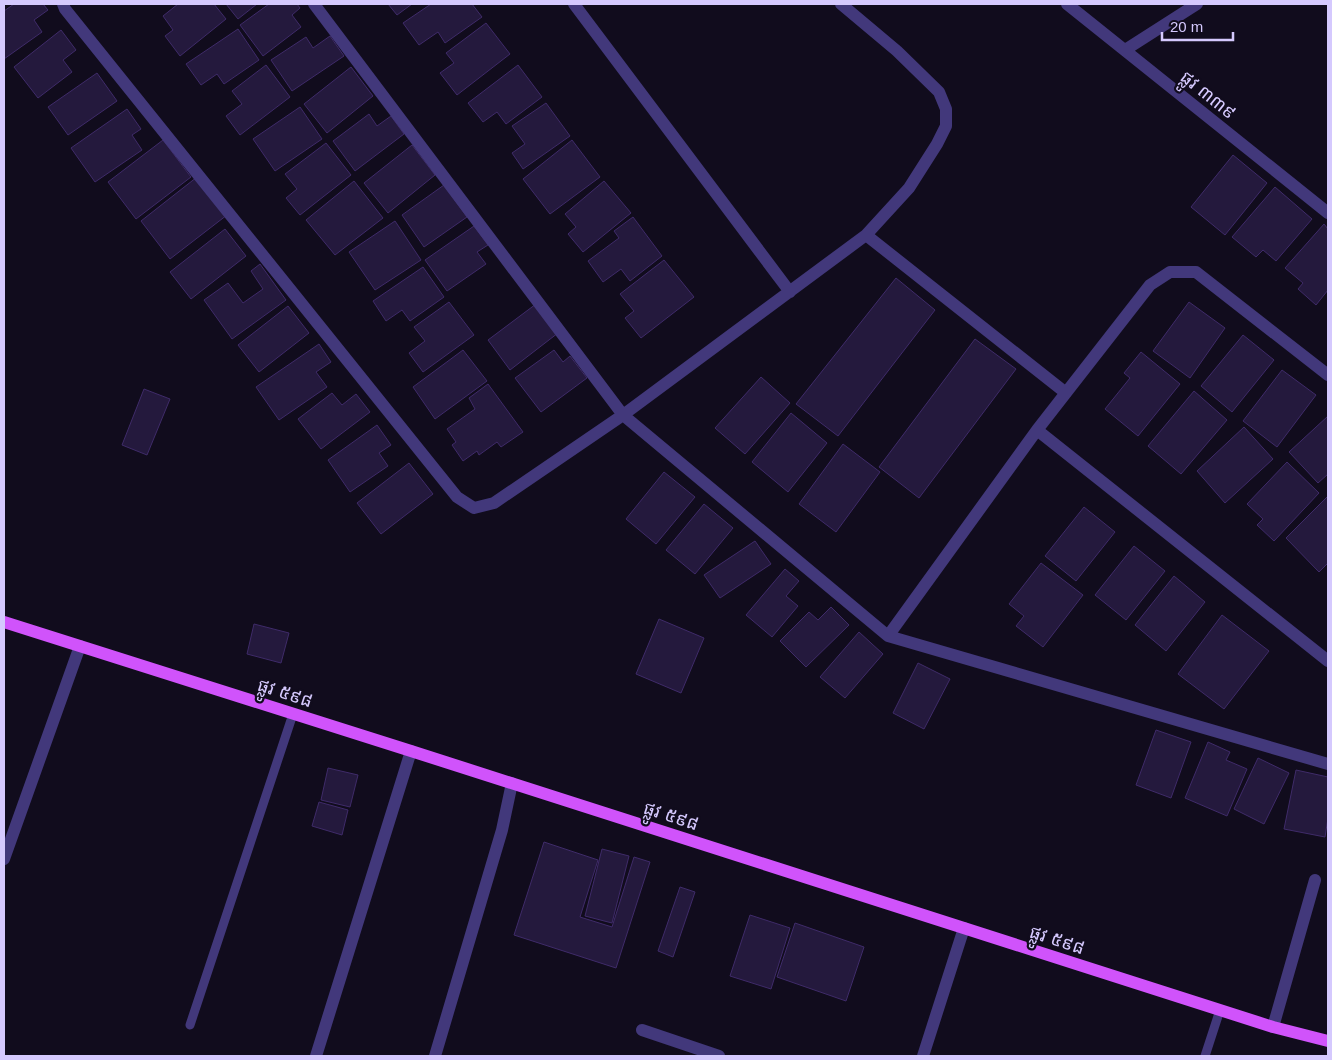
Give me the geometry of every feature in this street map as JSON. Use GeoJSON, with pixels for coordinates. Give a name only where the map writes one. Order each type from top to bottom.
{"type":"FeatureCollection","features":[{"type":"Feature","properties":{"kind":"main road","name":"ផ្លូវ ៥៩៨"},"geometry":{"type":"LineString","coordinates":[[4,622],[1273,1027],[1328,1041]]}},
{"type":"Feature","properties":{"kind":"street"},"geometry":{"type":"LineString","coordinates":[[63,4],[77,24],[457,496],[474,508],[494,503],[623,415],[866,235],[909,188],[946,126],[946,108],[939,92],[925,78],[897,51],[841,4]]}},
{"type":"Feature","properties":{"kind":"street"},"geometry":{"type":"LineString","coordinates":[[314,4],[623,415],[888,636],[1328,764]]}},
{"type":"Feature","properties":{"kind":"street"},"geometry":{"type":"LineString","coordinates":[[574,4],[790,292]]}},
{"type":"Feature","properties":{"kind":"street","name":"ផ្លូវ ៣៣៩"},"geometry":{"type":"LineString","coordinates":[[1067,4],[1328,213]]}},
{"type":"Feature","properties":{"kind":"street"},"geometry":{"type":"LineString","coordinates":[[1124,50],[1196,4]]}},
{"type":"Feature","properties":{"kind":"street"},"geometry":{"type":"LineString","coordinates":[[866,235],[1066,393]]}},
{"type":"Feature","properties":{"kind":"street"},"geometry":{"type":"LineString","coordinates":[[888,636],[1037,430],[1150,284],[1170,272],[1196,272],[1328,374]]}},
{"type":"Feature","properties":{"kind":"street"},"geometry":{"type":"LineString","coordinates":[[1037,430],[1328,661]]}},
{"type":"Feature","properties":{"kind":"street"},"geometry":{"type":"LineString","coordinates":[[4,859],[80,646]]}},
{"type":"Feature","properties":{"kind":"street"},"geometry":{"type":"LineString","coordinates":[[316,1056],[411,751]]}},
{"type":"Feature","properties":{"kind":"street"},"geometry":{"type":"LineString","coordinates":[[435,1056],[502,830],[512,784]]}},
{"type":"Feature","properties":{"kind":"street"},"geometry":{"type":"LineString","coordinates":[[1273,1027],[1315,880]]}},
{"type":"Feature","properties":{"kind":"street"},"geometry":{"type":"LineString","coordinates":[[923,1056],[964,928]]}},
{"type":"Feature","properties":{"kind":"street"},"geometry":{"type":"LineString","coordinates":[[642,1030],[719,1056]]}},
{"type":"Feature","properties":{"kind":"lane"},"geometry":{"type":"LineString","coordinates":[[190,1025],[293,714]]}},
{"type":"Feature","properties":{"kind":"lane"},"geometry":{"type":"LineString","coordinates":[[1205,1056],[1220,1010]]}},
{"type":"Feature","properties":{"kind":"building"},"geometry":{"type":"Polygon","coordinates":[[[14,4],[43,4],[48,10],[34,20],[42,32],[4,59],[4,11],[14,4]]]}},
{"type":"Feature","properties":{"kind":"building"},"geometry":{"type":"Polygon","coordinates":[[[178,4],[214,4],[226,19],[180,56],[165,36],[173,30],[163,16],[178,4]]]}},
{"type":"Feature","properties":{"kind":"building"},"geometry":{"type":"Polygon","coordinates":[[[226,4],[257,4],[238,19],[226,4]]]}},
{"type":"Feature","properties":{"kind":"building"},"geometry":{"type":"Polygon","coordinates":[[[269,4],[297,4],[300,8],[292,15],[301,27],[263,56],[240,25],[269,4]]]}},
{"type":"Feature","properties":{"kind":"building"},"geometry":{"type":"Polygon","coordinates":[[[388,4],[412,4],[397,15],[388,4]]]}},
{"type":"Feature","properties":{"kind":"building"},"geometry":{"type":"Polygon","coordinates":[[[431,4],[472,4],[482,17],[445,43],[438,32],[419,45],[403,23],[431,4]]]}},
{"type":"Feature","properties":{"kind":"building"},"geometry":{"type":"Polygon","coordinates":[[[486,23],[510,54],[457,95],[440,73],[454,63],[446,53],[486,23]]]}},
{"type":"Feature","properties":{"kind":"building"},"geometry":{"type":"Polygon","coordinates":[[[238,29],[259,60],[224,84],[217,74],[201,85],[186,64],[238,29]]]}},
{"type":"Feature","properties":{"kind":"building"},"geometry":{"type":"Polygon","coordinates":[[[61,30],[76,50],[63,60],[72,72],[38,98],[14,67],[61,30]]]}},
{"type":"Feature","properties":{"kind":"building"},"geometry":{"type":"Polygon","coordinates":[[[330,36],[344,56],[292,91],[271,60],[306,37],[313,48],[330,36]]]}},
{"type":"Feature","properties":{"kind":"building"},"geometry":{"type":"Polygon","coordinates":[[[266,65],[290,97],[240,135],[226,116],[242,104],[232,91],[266,65]]]}},
{"type":"Feature","properties":{"kind":"building"},"geometry":{"type":"Polygon","coordinates":[[[518,65],[542,97],[506,124],[497,112],[483,122],[468,103],[518,65]]]}},
{"type":"Feature","properties":{"kind":"building"},"geometry":{"type":"Polygon","coordinates":[[[351,67],[373,96],[327,133],[304,104],[351,67]]]}},
{"type":"Feature","properties":{"kind":"building"},"geometry":{"type":"Polygon","coordinates":[[[97,73],[117,101],[68,135],[48,107],[97,73]]]}},
{"type":"Feature","properties":{"kind":"building"},"geometry":{"type":"Polygon","coordinates":[[[546,103],[570,136],[523,169],[512,153],[525,144],[512,126],[546,103]]]}},
{"type":"Feature","properties":{"kind":"building"},"geometry":{"type":"Polygon","coordinates":[[[300,107],[322,139],[275,171],[253,139],[300,107]]]}},
{"type":"Feature","properties":{"kind":"building"},"geometry":{"type":"Polygon","coordinates":[[[127,109],[141,129],[132,135],[142,150],[95,182],[71,148],[127,109]]]}},
{"type":"Feature","properties":{"kind":"building"},"geometry":{"type":"Polygon","coordinates":[[[369,114],[377,126],[391,116],[404,134],[355,171],[333,141],[369,114]]]}},
{"type":"Feature","properties":{"kind":"building"},"geometry":{"type":"Polygon","coordinates":[[[163,140],[191,177],[136,219],[108,182],[163,140]]]}},
{"type":"Feature","properties":{"kind":"building"},"geometry":{"type":"Polygon","coordinates":[[[572,140],[600,177],[550,214],[523,179],[572,140]]]}},
{"type":"Feature","properties":{"kind":"building"},"geometry":{"type":"Polygon","coordinates":[[[326,143],[351,175],[300,215],[286,198],[297,189],[285,174],[326,143]]]}},
{"type":"Feature","properties":{"kind":"building"},"geometry":{"type":"Polygon","coordinates":[[[412,145],[435,175],[388,213],[364,183],[412,145]]]}},
{"type":"Feature","properties":{"kind":"building"},"geometry":{"type":"Polygon","coordinates":[[[1233,155],[1267,183],[1225,235],[1191,207],[1233,155]]]}},
{"type":"Feature","properties":{"kind":"building"},"geometry":{"type":"Polygon","coordinates":[[[197,177],[227,215],[170,259],[141,221],[197,177]]]}},
{"type":"Feature","properties":{"kind":"building"},"geometry":{"type":"Polygon","coordinates":[[[354,181],[383,218],[335,255],[306,220],[354,181]]]}},
{"type":"Feature","properties":{"kind":"building"},"geometry":{"type":"Polygon","coordinates":[[[604,181],[631,213],[583,252],[568,234],[576,227],[565,214],[604,181]]]}},
{"type":"Feature","properties":{"kind":"building"},"geometry":{"type":"Polygon","coordinates":[[[444,185],[467,217],[424,247],[402,215],[444,185]]]}},
{"type":"Feature","properties":{"kind":"building"},"geometry":{"type":"Polygon","coordinates":[[[1275,187],[1312,219],[1276,261],[1263,250],[1256,257],[1232,237],[1275,187]]]}},
{"type":"Feature","properties":{"kind":"building"},"geometry":{"type":"Polygon","coordinates":[[[633,217],[662,256],[630,281],[621,269],[603,282],[588,261],[619,238],[614,231],[633,217]]]}},
{"type":"Feature","properties":{"kind":"building"},"geometry":{"type":"Polygon","coordinates":[[[395,221],[421,260],[375,290],[349,252],[395,221]]]}},
{"type":"Feature","properties":{"kind":"building"},"geometry":{"type":"Polygon","coordinates":[[[1324,224],[1328,229],[1328,290],[1316,305],[1298,289],[1303,283],[1285,268],[1324,224]]]}},
{"type":"Feature","properties":{"kind":"building"},"geometry":{"type":"Polygon","coordinates":[[[474,226],[488,245],[477,252],[486,264],[447,291],[425,260],[474,226]]]}},
{"type":"Feature","properties":{"kind":"building"},"geometry":{"type":"Polygon","coordinates":[[[225,229],[246,256],[191,299],[170,272],[225,229]]]}},
{"type":"Feature","properties":{"kind":"building"},"geometry":{"type":"Polygon","coordinates":[[[664,260],[694,297],[641,338],[625,318],[634,311],[620,294],[664,260]]]}},
{"type":"Feature","properties":{"kind":"building"},"geometry":{"type":"Polygon","coordinates":[[[260,264],[286,300],[232,339],[204,300],[228,283],[243,303],[263,289],[251,271],[260,264]]]}},
{"type":"Feature","properties":{"kind":"building"},"geometry":{"type":"Polygon","coordinates":[[[423,267],[444,297],[410,321],[402,310],[386,321],[373,301],[423,267]]]}},
{"type":"Feature","properties":{"kind":"building"},"geometry":{"type":"Polygon","coordinates":[[[896,278],[935,310],[838,436],[796,404],[896,278]]]}},
{"type":"Feature","properties":{"kind":"building"},"geometry":{"type":"Polygon","coordinates":[[[449,302],[474,335],[423,372],[409,353],[425,341],[414,327],[449,302]]]}},
{"type":"Feature","properties":{"kind":"building"},"geometry":{"type":"Polygon","coordinates":[[[1189,302],[1225,328],[1190,378],[1153,351],[1189,302]]]}},
{"type":"Feature","properties":{"kind":"building"},"geometry":{"type":"Polygon","coordinates":[[[536,304],[558,333],[510,370],[488,340],[536,304]]]}},
{"type":"Feature","properties":{"kind":"building"},"geometry":{"type":"Polygon","coordinates":[[[288,306],[309,333],[259,372],[238,345],[288,306]]]}},
{"type":"Feature","properties":{"kind":"building"},"geometry":{"type":"Polygon","coordinates":[[[1243,335],[1274,360],[1232,412],[1201,386],[1243,335]]]}},
{"type":"Feature","properties":{"kind":"building"},"geometry":{"type":"Polygon","coordinates":[[[975,339],[1016,369],[919,498],[879,467],[975,339]]]}},
{"type":"Feature","properties":{"kind":"building"},"geometry":{"type":"Polygon","coordinates":[[[319,344],[331,362],[316,372],[327,387],[279,420],[256,387],[319,344]]]}},
{"type":"Feature","properties":{"kind":"building"},"geometry":{"type":"Polygon","coordinates":[[[463,350],[487,381],[435,419],[413,387],[463,350]]]}},
{"type":"Feature","properties":{"kind":"building"},"geometry":{"type":"Polygon","coordinates":[[[554,350],[563,362],[570,356],[587,378],[541,412],[515,378],[554,350]]]}},
{"type":"Feature","properties":{"kind":"building"},"geometry":{"type":"Polygon","coordinates":[[[1141,352],[1180,384],[1138,436],[1105,409],[1130,378],[1124,373],[1141,352]]]}},
{"type":"Feature","properties":{"kind":"building"},"geometry":{"type":"Polygon","coordinates":[[[1282,370],[1316,395],[1277,447],[1243,421],[1282,370]]]}},
{"type":"Feature","properties":{"kind":"building"},"geometry":{"type":"Polygon","coordinates":[[[761,377],[790,403],[745,454],[715,428],[761,377]]]}},
{"type":"Feature","properties":{"kind":"building"},"geometry":{"type":"Polygon","coordinates":[[[488,384],[523,432],[501,447],[497,442],[479,455],[477,451],[463,461],[452,445],[456,442],[447,429],[475,409],[469,398],[488,384]]]}},
{"type":"Feature","properties":{"kind":"building"},"geometry":{"type":"Polygon","coordinates":[[[144,389],[170,399],[147,455],[122,445],[144,389]]]}},
{"type":"Feature","properties":{"kind":"building"},"geometry":{"type":"Polygon","coordinates":[[[1194,391],[1227,420],[1181,474],[1148,446],[1194,391]]]}},
{"type":"Feature","properties":{"kind":"building"},"geometry":{"type":"Polygon","coordinates":[[[332,393],[342,405],[356,394],[370,412],[321,449],[298,419],[332,393]]]}},
{"type":"Feature","properties":{"kind":"building"},"geometry":{"type":"Polygon","coordinates":[[[791,413],[827,443],[788,492],[752,462],[791,413]]]}},
{"type":"Feature","properties":{"kind":"building"},"geometry":{"type":"Polygon","coordinates":[[[1328,416],[1328,474],[1318,483],[1289,452],[1328,416]]]}},
{"type":"Feature","properties":{"kind":"building"},"geometry":{"type":"Polygon","coordinates":[[[377,425],[391,445],[379,453],[388,466],[350,492],[328,460],[377,425]]]}},
{"type":"Feature","properties":{"kind":"building"},"geometry":{"type":"Polygon","coordinates":[[[1244,427],[1273,459],[1225,503],[1197,471],[1244,427]]]}},
{"type":"Feature","properties":{"kind":"building"},"geometry":{"type":"Polygon","coordinates":[[[843,444],[880,472],[836,532],[799,504],[843,444]]]}},
{"type":"Feature","properties":{"kind":"building"},"geometry":{"type":"Polygon","coordinates":[[[1287,462],[1319,493],[1274,541],[1257,525],[1263,519],[1247,504],[1287,462]]]}},
{"type":"Feature","properties":{"kind":"building"},"geometry":{"type":"Polygon","coordinates":[[[409,463],[433,494],[381,534],[357,503],[409,463]]]}},
{"type":"Feature","properties":{"kind":"building"},"geometry":{"type":"Polygon","coordinates":[[[664,472],[695,497],[656,544],[626,519],[664,472]]]}},
{"type":"Feature","properties":{"kind":"building"},"geometry":{"type":"Polygon","coordinates":[[[1328,496],[1328,563],[1319,572],[1286,538],[1328,496]]]}},
{"type":"Feature","properties":{"kind":"building"},"geometry":{"type":"Polygon","coordinates":[[[704,504],[733,528],[695,574],[666,550],[704,504]]]}},
{"type":"Feature","properties":{"kind":"building"},"geometry":{"type":"Polygon","coordinates":[[[1084,507],[1115,532],[1076,581],[1045,556],[1084,507]]]}},
{"type":"Feature","properties":{"kind":"building"},"geometry":{"type":"Polygon","coordinates":[[[755,541],[771,564],[720,598],[704,575],[755,541]]]}},
{"type":"Feature","properties":{"kind":"building"},"geometry":{"type":"Polygon","coordinates":[[[1134,546],[1165,571],[1126,620],[1095,595],[1134,546]]]}},
{"type":"Feature","properties":{"kind":"building"},"geometry":{"type":"Polygon","coordinates":[[[1041,563],[1083,595],[1043,647],[1016,626],[1024,616],[1009,604],[1041,563]]]}},
{"type":"Feature","properties":{"kind":"building"},"geometry":{"type":"Polygon","coordinates":[[[785,569],[799,581],[786,596],[798,606],[772,637],[746,615],[785,569]]]}},
{"type":"Feature","properties":{"kind":"building"},"geometry":{"type":"Polygon","coordinates":[[[1174,576],[1205,602],[1166,651],[1135,625],[1174,576]]]}},
{"type":"Feature","properties":{"kind":"building"},"geometry":{"type":"Polygon","coordinates":[[[831,607],[849,625],[806,667],[780,641],[809,612],[818,620],[831,607]]]}},
{"type":"Feature","properties":{"kind":"building"},"geometry":{"type":"Polygon","coordinates":[[[1222,615],[1269,651],[1224,709],[1178,674],[1222,615]]]}},
{"type":"Feature","properties":{"kind":"building"},"geometry":{"type":"Polygon","coordinates":[[[659,619],[704,638],[681,693],[636,674],[659,619]]]}},
{"type":"Feature","properties":{"kind":"building"},"geometry":{"type":"Polygon","coordinates":[[[254,624],[289,633],[281,663],[247,654],[254,624]]]}},
{"type":"Feature","properties":{"kind":"building"},"geometry":{"type":"Polygon","coordinates":[[[859,632],[883,654],[845,698],[820,677],[859,632]]]}},
{"type":"Feature","properties":{"kind":"building"},"geometry":{"type":"Polygon","coordinates":[[[918,663],[950,679],[924,729],[893,713],[918,663]]]}},
{"type":"Feature","properties":{"kind":"building"},"geometry":{"type":"Polygon","coordinates":[[[1156,730],[1191,742],[1171,798],[1136,785],[1156,730]]]}},
{"type":"Feature","properties":{"kind":"building"},"geometry":{"type":"Polygon","coordinates":[[[1208,742],[1230,752],[1226,760],[1247,769],[1227,816],[1185,798],[1208,742]]]}},
{"type":"Feature","properties":{"kind":"building"},"geometry":{"type":"Polygon","coordinates":[[[1258,758],[1289,773],[1264,824],[1234,809],[1258,758]]]}},
{"type":"Feature","properties":{"kind":"building"},"geometry":{"type":"Polygon","coordinates":[[[328,768],[358,775],[350,807],[321,800],[328,768]]]}},
{"type":"Feature","properties":{"kind":"building"},"geometry":{"type":"Polygon","coordinates":[[[1296,770],[1328,777],[1328,818],[1325,837],[1284,829],[1296,770]]]}},
{"type":"Feature","properties":{"kind":"building"},"geometry":{"type":"Polygon","coordinates":[[[319,802],[348,810],[342,835],[312,826],[319,802]]]}},
{"type":"Feature","properties":{"kind":"building"},"geometry":{"type":"Polygon","coordinates":[[[544,842],[598,860],[580,917],[612,927],[634,857],[650,862],[616,968],[514,935],[544,842]]]}},
{"type":"Feature","properties":{"kind":"building"},"geometry":{"type":"Polygon","coordinates":[[[602,849],[629,856],[612,923],[585,916],[602,849]]]}},
{"type":"Feature","properties":{"kind":"building"},"geometry":{"type":"Polygon","coordinates":[[[680,887],[695,892],[673,957],[658,951],[680,887]]]}},
{"type":"Feature","properties":{"kind":"building"},"geometry":{"type":"Polygon","coordinates":[[[750,915],[790,928],[771,989],[730,976],[750,915]]]}},
{"type":"Feature","properties":{"kind":"building"},"geometry":{"type":"Polygon","coordinates":[[[795,923],[864,947],[846,1001],[777,977],[795,923]]]}}]}
